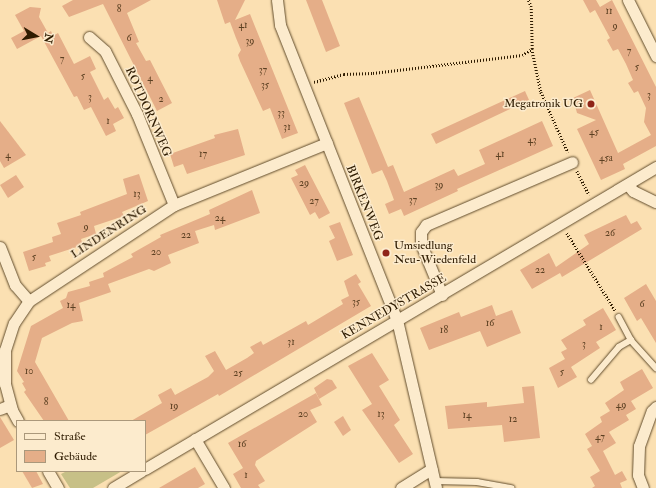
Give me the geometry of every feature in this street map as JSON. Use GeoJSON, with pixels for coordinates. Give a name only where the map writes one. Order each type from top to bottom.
{"type":"FeatureCollection","features":[{"type":"Feature","properties":{"kind":"street","name":"BIRKENWEG"},"geometry":{"type":"LineString","coordinates":[[277,0],[280,25],[397,320],[436,484]]}},
{"type":"Feature","properties":{"kind":"street"},"geometry":{"type":"LineString","coordinates":[[628,0],[656,56]]}},
{"type":"Feature","properties":{"kind":"street","name":"ROTDORNWEG"},"geometry":{"type":"LineString","coordinates":[[89,38],[105,50],[137,114],[174,205]]}},
{"type":"Feature","properties":{"kind":"street","name":"LINDENRING"},"geometry":{"type":"LineString","coordinates":[[17,420],[5,407],[3,350],[14,323],[29,301],[174,205],[327,144]]}},
{"type":"Feature","properties":{"kind":"street"},"geometry":{"type":"LineString","coordinates":[[442,295],[421,244],[421,232],[426,225],[572,162]]}},
{"type":"Feature","properties":{"kind":"street","name":"KENNEDYSTRASSE"},"geometry":{"type":"LineString","coordinates":[[146,468],[442,295],[656,167]]}},
{"type":"Feature","properties":{"kind":"street"},"geometry":{"type":"LineString","coordinates":[[628,185],[633,191],[656,202]]}},
{"type":"Feature","properties":{"kind":"street"},"geometry":{"type":"LineString","coordinates":[[0,247],[15,285],[29,301]]}},
{"type":"Feature","properties":{"kind":"street"},"geometry":{"type":"LineString","coordinates":[[643,488],[638,475],[639,446],[652,411],[656,407]]}},
{"type":"Feature","properties":{"kind":"street"},"geometry":{"type":"LineString","coordinates":[[196,439],[224,488]]}},
{"type":"Feature","properties":{"kind":"street"},"geometry":{"type":"LineString","coordinates":[[401,488],[432,469]]}},
{"type":"Feature","properties":{"kind":"street"},"geometry":{"type":"LineString","coordinates":[[49,472],[58,488]]}},
{"type":"Feature","properties":{"kind":"street"},"geometry":{"type":"LineString","coordinates":[[113,488],[139,472]]}},
{"type":"Feature","properties":{"kind":"lane"},"geometry":{"type":"LineString","coordinates":[[619,317],[631,340],[656,368]]}},
{"type":"Feature","properties":{"kind":"lane"},"geometry":{"type":"LineString","coordinates":[[591,380],[619,347],[631,340]]}},
{"type":"Feature","properties":{"kind":"lane"},"geometry":{"type":"LineString","coordinates":[[436,484],[477,482],[511,488]]}},
{"type":"Feature","properties":{"kind":"path"},"geometry":{"type":"LineString","coordinates":[[528,0],[530,7],[532,49],[541,92],[572,162],[594,204]]}},
{"type":"Feature","properties":{"kind":"path"},"geometry":{"type":"LineString","coordinates":[[305,87],[344,74],[374,73],[522,55],[532,49]]}},
{"type":"Feature","properties":{"kind":"path"},"geometry":{"type":"LineString","coordinates":[[562,224],[619,317]]}},
{"type":"Feature","properties":{"kind":"shaded area"},"geometry":{"type":"Polygon","coordinates":[[[65,472],[120,472],[93,488],[70,488],[61,474],[65,472]]]}},
{"type":"Feature","properties":{"kind":"building"},"geometry":{"type":"Polygon","coordinates":[[[73,0],[151,0],[127,13],[139,42],[136,43],[146,61],[150,60],[172,103],[157,111],[103,4],[69,17],[62,6],[73,0]]]}},
{"type":"Feature","properties":{"kind":"building"},"geometry":{"type":"Polygon","coordinates":[[[217,0],[245,0],[235,20],[250,14],[298,133],[282,139],[270,108],[263,111],[240,61],[238,55],[241,50],[230,22],[225,24],[217,0]]]}},
{"type":"Feature","properties":{"kind":"building"},"geometry":{"type":"Polygon","coordinates":[[[306,0],[322,0],[340,46],[326,52],[306,0]]]}},
{"type":"Feature","properties":{"kind":"building"},"geometry":{"type":"Polygon","coordinates":[[[583,0],[596,0],[600,7],[612,0],[656,87],[656,146],[623,164],[625,169],[601,180],[577,129],[596,120],[577,113],[573,98],[590,90],[618,153],[651,135],[644,122],[646,108],[638,91],[634,93],[628,83],[633,80],[626,64],[618,49],[613,51],[607,40],[610,38],[595,10],[590,13],[583,0]]]}},
{"type":"Feature","properties":{"kind":"building"},"geometry":{"type":"Polygon","coordinates":[[[30,7],[41,8],[39,17],[48,33],[51,31],[53,36],[58,33],[74,64],[90,56],[96,69],[90,72],[104,100],[108,97],[115,109],[118,107],[124,118],[113,124],[116,131],[106,136],[91,107],[84,110],[77,96],[74,97],[41,36],[17,49],[11,38],[24,31],[15,15],[30,7]]]}},
{"type":"Feature","properties":{"kind":"building"},"geometry":{"type":"Polygon","coordinates":[[[525,91],[529,100],[436,144],[431,134],[525,91]]]}},
{"type":"Feature","properties":{"kind":"building"},"geometry":{"type":"Polygon","coordinates":[[[359,97],[388,167],[393,165],[404,192],[454,169],[458,176],[485,164],[479,150],[542,121],[553,146],[457,189],[458,191],[404,216],[401,209],[389,214],[385,204],[394,200],[387,181],[382,170],[372,174],[344,103],[359,97]]]}},
{"type":"Feature","properties":{"kind":"building"},"geometry":{"type":"Polygon","coordinates":[[[0,121],[26,155],[4,168],[0,161],[0,121]]]}},
{"type":"Feature","properties":{"kind":"building"},"geometry":{"type":"Polygon","coordinates":[[[238,129],[245,155],[187,174],[183,164],[174,167],[170,154],[215,138],[214,135],[238,129]]]}},
{"type":"Feature","properties":{"kind":"building"},"geometry":{"type":"Polygon","coordinates":[[[305,165],[330,213],[319,219],[315,212],[310,215],[291,178],[298,175],[295,170],[305,165]]]}},
{"type":"Feature","properties":{"kind":"building"},"geometry":{"type":"Polygon","coordinates":[[[139,174],[148,201],[122,212],[124,216],[94,226],[96,234],[81,239],[83,245],[49,256],[51,261],[45,263],[46,266],[29,271],[23,252],[53,242],[52,237],[61,234],[57,223],[81,215],[80,212],[127,194],[123,179],[139,174]]]}},
{"type":"Feature","properties":{"kind":"building"},"geometry":{"type":"Polygon","coordinates":[[[16,175],[24,187],[8,198],[0,185],[16,175]]]}},
{"type":"Feature","properties":{"kind":"building"},"geometry":{"type":"Polygon","coordinates":[[[252,190],[260,213],[215,230],[214,225],[195,231],[199,243],[168,255],[171,263],[154,271],[149,269],[108,284],[111,292],[79,303],[83,321],[72,323],[42,338],[35,362],[68,420],[43,420],[24,392],[26,390],[22,383],[24,382],[17,371],[31,326],[63,308],[60,301],[66,298],[68,292],[90,286],[89,282],[104,277],[103,273],[133,257],[131,254],[161,237],[160,235],[210,214],[209,210],[252,190]]]}},
{"type":"Feature","properties":{"kind":"building"},"geometry":{"type":"Polygon","coordinates":[[[626,215],[631,224],[637,221],[642,229],[562,277],[560,273],[532,289],[520,270],[549,253],[556,267],[589,244],[584,235],[626,215]]]}},
{"type":"Feature","properties":{"kind":"building"},"geometry":{"type":"Polygon","coordinates":[[[340,222],[353,255],[337,261],[329,241],[335,238],[329,226],[340,222]]]}},
{"type":"Feature","properties":{"kind":"building"},"geometry":{"type":"Polygon","coordinates":[[[356,274],[361,282],[358,284],[371,306],[219,396],[218,394],[146,434],[146,420],[133,420],[162,403],[158,395],[171,388],[175,395],[208,377],[214,371],[205,356],[215,351],[226,370],[254,353],[250,347],[261,341],[263,345],[306,321],[308,325],[343,304],[341,300],[349,296],[344,281],[356,274]]]}},
{"type":"Feature","properties":{"kind":"building"},"geometry":{"type":"Polygon","coordinates":[[[646,284],[656,301],[656,343],[641,318],[637,321],[624,298],[646,284]]]}},
{"type":"Feature","properties":{"kind":"building"},"geometry":{"type":"Polygon","coordinates":[[[492,305],[496,316],[512,310],[521,333],[487,347],[480,331],[429,350],[420,328],[459,312],[461,317],[492,305]]]}},
{"type":"Feature","properties":{"kind":"building"},"geometry":{"type":"Polygon","coordinates":[[[603,308],[616,330],[596,342],[600,348],[571,367],[577,377],[558,388],[549,368],[565,359],[561,352],[567,349],[561,340],[586,325],[583,320],[603,308]]]}},
{"type":"Feature","properties":{"kind":"building"},"geometry":{"type":"Polygon","coordinates":[[[372,353],[389,380],[379,386],[400,420],[394,425],[413,454],[399,463],[362,410],[372,404],[348,366],[372,353]]]}},
{"type":"Feature","properties":{"kind":"building"},"geometry":{"type":"Polygon","coordinates":[[[642,369],[653,388],[631,401],[636,409],[626,415],[629,420],[609,432],[616,443],[603,451],[615,475],[622,471],[627,480],[620,483],[622,488],[592,488],[595,486],[590,477],[600,471],[587,449],[592,446],[585,434],[602,422],[600,417],[610,411],[605,403],[624,390],[620,382],[642,369]]]}},
{"type":"Feature","properties":{"kind":"building"},"geometry":{"type":"Polygon","coordinates":[[[327,379],[332,380],[337,388],[319,399],[314,388],[327,379]]]}},
{"type":"Feature","properties":{"kind":"building"},"geometry":{"type":"Polygon","coordinates":[[[534,386],[540,438],[504,442],[502,425],[448,429],[445,406],[487,402],[487,407],[524,403],[522,387],[534,386]]]}},
{"type":"Feature","properties":{"kind":"building"},"geometry":{"type":"Polygon","coordinates":[[[316,393],[322,405],[310,410],[317,422],[256,461],[255,465],[265,481],[258,485],[260,488],[241,488],[233,474],[243,468],[228,443],[316,393]]]}},
{"type":"Feature","properties":{"kind":"building"},"geometry":{"type":"Polygon","coordinates":[[[343,416],[351,430],[343,436],[334,422],[343,416]]]}},
{"type":"Feature","properties":{"kind":"building"},"geometry":{"type":"Polygon","coordinates":[[[0,417],[14,440],[0,448],[0,417]]]}},
{"type":"Feature","properties":{"kind":"building"},"geometry":{"type":"Polygon","coordinates":[[[195,467],[205,484],[198,488],[159,488],[195,467]]]}},
{"type":"Feature","properties":{"kind":"building"},"geometry":{"type":"Polygon","coordinates":[[[23,472],[37,472],[43,484],[32,488],[23,472]]]}},
{"type":"Feature","properties":{"kind":"place","name":"Megatronik UG"},"geometry":{"type":"Point","coordinates":[591,104]}},
{"type":"Feature","properties":{"kind":"place","name":"Umsiedlung Neu-Wiedenfeld"},"geometry":{"type":"Point","coordinates":[386,253]}}]}
